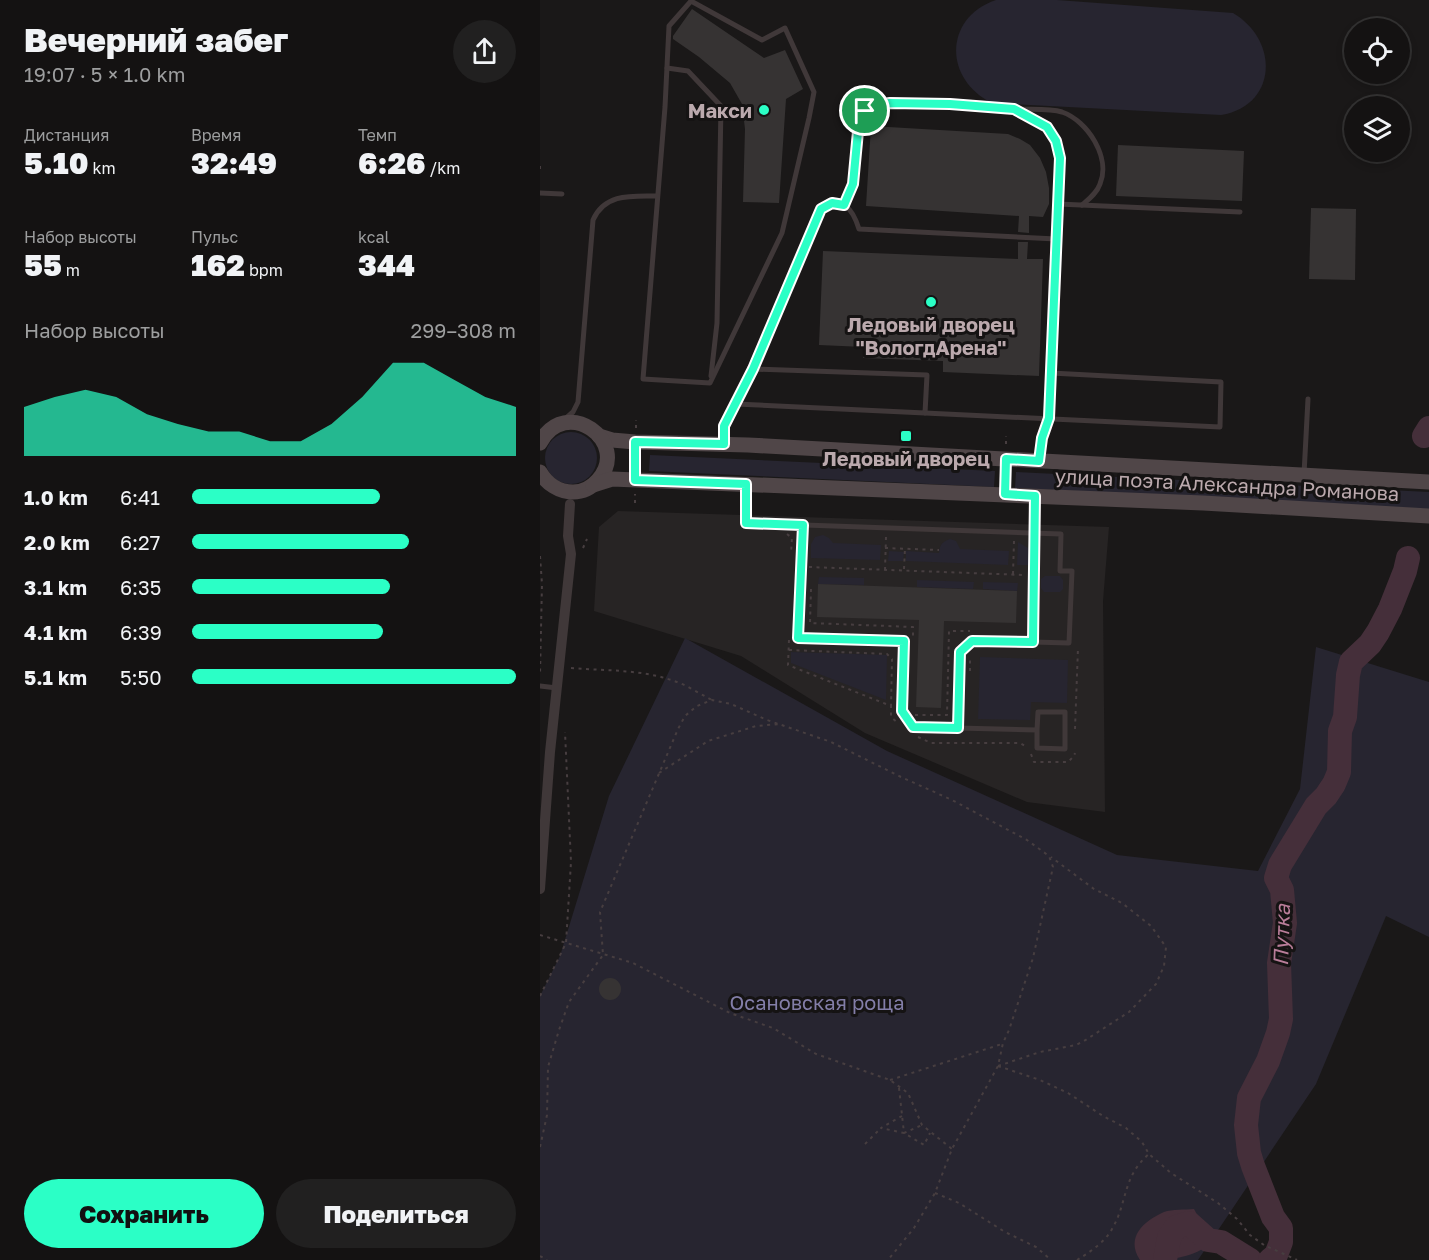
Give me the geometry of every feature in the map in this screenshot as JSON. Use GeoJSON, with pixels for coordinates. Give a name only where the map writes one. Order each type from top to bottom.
{"type":"FeatureCollection","features":[{"type":"Feature","properties":{"kind":"main road","name":"улица поэта Александра Романова"},"geometry":{"type":"LineString","coordinates":[[551,428],[574,422],[612,440],[635,442],[724,444],[1429,482]]}},
{"type":"Feature","properties":{"kind":"main road"},"geometry":{"type":"LineString","coordinates":[[540,443],[551,428]]}},
{"type":"Feature","properties":{"kind":"main road"},"geometry":{"type":"LineString","coordinates":[[592,485],[603,473],[606,465],[606,450],[593,431]]}},
{"type":"Feature","properties":{"kind":"main road"},"geometry":{"type":"LineString","coordinates":[[540,472],[547,482],[574,498]]}},
{"type":"Feature","properties":{"kind":"main road","name":"улица поэта Александра Романова"},"geometry":{"type":"LineString","coordinates":[[574,498],[592,485],[612,480],[635,480],[1203,502],[1429,516]]}},
{"type":"Feature","properties":{"kind":"street"},"geometry":{"type":"LineString","coordinates":[[540,890],[550,752],[571,554],[568,536],[574,498]]}},
{"type":"Feature","properties":{"kind":"lane"},"geometry":{"type":"LineString","coordinates":[[691,1],[762,40],[785,28],[814,92],[782,233],[710,383],[643,379],[669,26],[691,1]]}},
{"type":"Feature","properties":{"kind":"lane"},"geometry":{"type":"LineString","coordinates":[[667,68],[688,71],[721,106],[717,324],[710,383]]}},
{"type":"Feature","properties":{"kind":"lane"},"geometry":{"type":"LineString","coordinates":[[844,205],[853,184],[859,121],[865,111],[876,105],[890,103],[950,104],[1060,111],[1071,116],[1089,134],[1103,162],[1100,183],[1095,192],[1082,205]]}},
{"type":"Feature","properties":{"kind":"lane"},"geometry":{"type":"LineString","coordinates":[[1014,109],[1047,127],[1056,141],[1060,158],[1049,418],[1042,438],[1039,461]]}},
{"type":"Feature","properties":{"kind":"lane"},"geometry":{"type":"LineString","coordinates":[[540,193],[562,195]]}},
{"type":"Feature","properties":{"kind":"lane"},"geometry":{"type":"LineString","coordinates":[[551,428],[573,412],[578,402],[593,220],[600,208],[619,196],[657,196]]}},
{"type":"Feature","properties":{"kind":"lane"},"geometry":{"type":"LineString","coordinates":[[724,444],[724,426],[753,369],[821,209],[832,203],[844,205],[854,212],[859,229],[1056,239]]}},
{"type":"Feature","properties":{"kind":"lane"},"geometry":{"type":"LineString","coordinates":[[1058,204],[1240,212]]}},
{"type":"Feature","properties":{"kind":"lane"},"geometry":{"type":"LineString","coordinates":[[753,369],[927,375],[925,413]]}},
{"type":"Feature","properties":{"kind":"lane"},"geometry":{"type":"LineString","coordinates":[[736,404],[1220,427],[1221,382],[1051,373]]}},
{"type":"Feature","properties":{"kind":"lane"},"geometry":{"type":"LineString","coordinates":[[1304,476],[1308,399]]}},
{"type":"Feature","properties":{"kind":"lane"},"geometry":{"type":"LineString","coordinates":[[574,406],[580,419],[593,431]]}},
{"type":"Feature","properties":{"kind":"lane"},"geometry":{"type":"LineString","coordinates":[[746,484],[746,523],[1061,534],[1060,571],[1072,572],[1069,643],[972,641],[960,652],[958,728]]}},
{"type":"Feature","properties":{"kind":"lane"},"geometry":{"type":"LineString","coordinates":[[1033,642],[1035,496]]}},
{"type":"Feature","properties":{"kind":"lane"},"geometry":{"type":"LineString","coordinates":[[803,525],[798,638],[904,641],[902,711],[913,727],[1037,730]]}},
{"type":"Feature","properties":{"kind":"lane"},"geometry":{"type":"LineString","coordinates":[[540,686],[557,688]]}},
{"type":"Feature","properties":{"kind":"lane"},"geometry":{"type":"LineString","coordinates":[[1038,712],[1065,712],[1065,748],[1037,748],[1037,730],[1038,712]]}},
{"type":"Feature","properties":{"kind":"path"},"geometry":{"type":"LineString","coordinates":[[540,166],[540,171]]}},
{"type":"Feature","properties":{"kind":"path"},"geometry":{"type":"LineString","coordinates":[[635,503],[636,420]]}},
{"type":"Feature","properties":{"kind":"path"},"geometry":{"type":"LineString","coordinates":[[1006,436],[1006,459]]}},
{"type":"Feature","properties":{"kind":"path"},"geometry":{"type":"LineString","coordinates":[[885,570],[886,528]]}},
{"type":"Feature","properties":{"kind":"path"},"geometry":{"type":"LineString","coordinates":[[1013,574],[1014,533]]}},
{"type":"Feature","properties":{"kind":"path"},"geometry":{"type":"LineString","coordinates":[[786,534],[792,538],[791,567],[1024,574],[1024,586]]}},
{"type":"Feature","properties":{"kind":"path"},"geometry":{"type":"LineString","coordinates":[[580,554],[587,539]]}},
{"type":"Feature","properties":{"kind":"path"},"geometry":{"type":"LineString","coordinates":[[885,548],[939,550]]}},
{"type":"Feature","properties":{"kind":"path"},"geometry":{"type":"LineString","coordinates":[[904,570],[905,548]]}},
{"type":"Feature","properties":{"kind":"path"},"geometry":{"type":"LineString","coordinates":[[540,556],[542,584],[540,675]]}},
{"type":"Feature","properties":{"kind":"path"},"geometry":{"type":"LineString","coordinates":[[811,590],[810,623],[914,627],[913,638]]}},
{"type":"Feature","properties":{"kind":"path"},"geometry":{"type":"LineString","coordinates":[[910,714],[947,716],[949,631],[970,631]]}},
{"type":"Feature","properties":{"kind":"path"},"geometry":{"type":"LineString","coordinates":[[789,638],[788,664],[891,706]]}},
{"type":"Feature","properties":{"kind":"path"},"geometry":{"type":"LineString","coordinates":[[1075,733],[1078,641]]}},
{"type":"Feature","properties":{"kind":"path"},"geometry":{"type":"LineString","coordinates":[[789,650],[887,654],[892,659],[891,717],[899,725]]}},
{"type":"Feature","properties":{"kind":"path"},"geometry":{"type":"LineString","coordinates":[[970,655],[970,676]]}},
{"type":"Feature","properties":{"kind":"path"},"geometry":{"type":"LineString","coordinates":[[567,667],[625,670],[676,681],[712,700],[731,704],[831,742],[952,800],[1027,840],[1094,889],[1122,903],[1159,935],[1166,947],[1164,966],[1156,984],[1129,1012],[1076,1045],[1040,1052],[998,1066]]}},
{"type":"Feature","properties":{"kind":"path"},"geometry":{"type":"LineString","coordinates":[[540,1147],[547,1115],[548,1067],[559,1030],[569,1002],[603,955],[600,912],[685,716],[697,706],[712,700]]}},
{"type":"Feature","properties":{"kind":"path"},"geometry":{"type":"LineString","coordinates":[[659,773],[708,741],[756,726],[780,724]]}},
{"type":"Feature","properties":{"kind":"path"},"geometry":{"type":"LineString","coordinates":[[540,996],[566,943],[571,862],[565,732]]}},
{"type":"Feature","properties":{"kind":"path"},"geometry":{"type":"LineString","coordinates":[[916,736],[931,743],[1020,743],[1028,748],[1034,762],[1068,762],[1074,756],[1075,744]]}},
{"type":"Feature","properties":{"kind":"path"},"geometry":{"type":"LineString","coordinates":[[888,1260],[914,1228],[935,1193],[952,1149],[998,1066],[1003,1043],[1033,958],[1053,867],[1049,856]]}},
{"type":"Feature","properties":{"kind":"path"},"geometry":{"type":"LineString","coordinates":[[540,935],[633,963],[730,1013],[773,1028],[816,1054],[890,1080],[908,1093],[922,1125],[952,1149]]}},
{"type":"Feature","properties":{"kind":"path"},"geometry":{"type":"LineString","coordinates":[[890,1080],[1003,1043]]}},
{"type":"Feature","properties":{"kind":"path"},"geometry":{"type":"LineString","coordinates":[[998,1066],[1040,1080],[1068,1093],[1096,1112],[1126,1128],[1142,1142],[1149,1154],[1171,1173],[1218,1203],[1237,1219],[1250,1235],[1264,1245],[1297,1260]]}},
{"type":"Feature","properties":{"kind":"path"},"geometry":{"type":"LineString","coordinates":[[899,1088],[904,1133]]}},
{"type":"Feature","properties":{"kind":"path"},"geometry":{"type":"LineString","coordinates":[[865,1144],[881,1128],[902,1116]]}},
{"type":"Feature","properties":{"kind":"path"},"geometry":{"type":"LineString","coordinates":[[904,1133],[922,1125]]}},
{"type":"Feature","properties":{"kind":"path"},"geometry":{"type":"LineString","coordinates":[[881,1128],[904,1133],[924,1145],[930,1131]]}},
{"type":"Feature","properties":{"kind":"path"},"geometry":{"type":"LineString","coordinates":[[1077,1260],[1108,1236],[1117,1219],[1132,1172],[1149,1154]]}},
{"type":"Feature","properties":{"kind":"path"},"geometry":{"type":"LineString","coordinates":[[935,1193],[959,1203],[998,1228],[1036,1247],[1051,1260]]}},
{"type":"Feature","properties":{"kind":"path"},"geometry":{"type":"LineString","coordinates":[[540,1256],[547,1260]]}},
{"type":"Feature","properties":{"kind":"shaded area"},"geometry":{"type":"Polygon","coordinates":[[[618,511],[1109,527],[1103,601],[1105,812],[1027,802],[865,733],[741,656],[594,611],[599,527],[618,511]]]}},
{"type":"Feature","properties":{"kind":"shaded area"},"geometry":{"type":"Polygon","coordinates":[[[1194,1209],[1207,1233],[1206,1247],[1182,1257],[1140,1260],[1135,1244],[1136,1237],[1144,1225],[1164,1212],[1194,1209]]]}},
{"type":"Feature","properties":{"kind":"green space"},"geometry":{"type":"Polygon","coordinates":[[[996,0],[1057,0],[1233,13],[1248,25],[1259,39],[1266,70],[1262,85],[1253,99],[1240,109],[1221,115],[992,103],[976,93],[965,80],[958,65],[956,50],[959,34],[966,20],[979,9],[996,0]]]}},
{"type":"Feature","properties":{"kind":"green space"},"geometry":{"type":"Polygon","coordinates":[[[571,432],[585,436],[593,444],[597,458],[593,472],[585,480],[571,484],[557,480],[549,472],[545,458],[549,444],[557,436],[571,432]]]}},
{"type":"Feature","properties":{"kind":"green space"},"geometry":{"type":"Polygon","coordinates":[[[650,455],[995,471],[994,487],[649,471],[650,455]]]}},
{"type":"Feature","properties":{"kind":"green space"},"geometry":{"type":"Polygon","coordinates":[[[1016,472],[1429,492],[1429,509],[1015,488],[1016,472]]]}},
{"type":"Feature","properties":{"kind":"green space"},"geometry":{"type":"Polygon","coordinates":[[[823,535],[833,543],[881,545],[880,560],[811,558],[811,544],[815,537],[823,535]]]}},
{"type":"Feature","properties":{"kind":"green space"},"geometry":{"type":"Polygon","coordinates":[[[950,539],[956,541],[960,549],[1009,551],[1008,565],[906,561],[906,551],[939,553],[942,544],[950,539]]]}},
{"type":"Feature","properties":{"kind":"green space"},"geometry":{"type":"Polygon","coordinates":[[[1018,542],[1028,548],[1030,565],[1017,565],[1018,542]]]}},
{"type":"Feature","properties":{"kind":"green space"},"geometry":{"type":"Polygon","coordinates":[[[889,551],[904,552],[903,561],[888,561],[889,551]]]}},
{"type":"Feature","properties":{"kind":"green space"},"geometry":{"type":"Polygon","coordinates":[[[1045,576],[1060,576],[1063,580],[1063,589],[1060,592],[1044,592],[1041,588],[1041,579],[1045,576]]]}},
{"type":"Feature","properties":{"kind":"green space"},"geometry":{"type":"Polygon","coordinates":[[[819,577],[864,578],[864,585],[818,584],[819,577]]]}},
{"type":"Feature","properties":{"kind":"green space"},"geometry":{"type":"Polygon","coordinates":[[[917,580],[974,582],[973,589],[917,587],[917,580]]]}},
{"type":"Feature","properties":{"kind":"green space"},"geometry":{"type":"Polygon","coordinates":[[[983,582],[1018,583],[1017,591],[983,589],[983,582]]]}},
{"type":"Feature","properties":{"kind":"green space","name":"Осановская роща"},"geometry":{"type":"Polygon","coordinates":[[[685,638],[887,751],[1117,855],[1258,871],[1300,789],[1316,647],[1429,682],[1429,937],[1386,916],[1316,1084],[1198,1260],[540,1260],[540,996],[560,956],[609,796],[685,638]]]}},
{"type":"Feature","properties":{"kind":"green space"},"geometry":{"type":"Polygon","coordinates":[[[791,652],[887,655],[886,700],[791,663],[791,652]]]}},
{"type":"Feature","properties":{"kind":"green space"},"geometry":{"type":"Polygon","coordinates":[[[980,657],[1068,660],[1067,703],[1031,702],[1030,720],[978,719],[980,657]]]}},
{"type":"Feature","properties":{"kind":"building","name":"Макси"},"geometry":{"type":"Polygon","coordinates":[[[692,9],[764,58],[785,50],[803,89],[786,99],[779,203],[743,202],[745,129],[742,104],[730,83],[673,39],[692,9]]]}},
{"type":"Feature","properties":{"kind":"building"},"geometry":{"type":"Polygon","coordinates":[[[871,126],[1008,134],[1020,139],[1030,145],[1040,158],[1046,172],[1049,204],[1043,217],[1029,216],[1029,233],[1018,232],[1019,216],[866,206],[871,126]]]}},
{"type":"Feature","properties":{"kind":"building"},"geometry":{"type":"Polygon","coordinates":[[[1118,145],[1244,151],[1242,201],[1116,196],[1118,145]]]}},
{"type":"Feature","properties":{"kind":"building"},"geometry":{"type":"Polygon","coordinates":[[[1311,208],[1356,209],[1355,280],[1309,279],[1311,208]]]}},
{"type":"Feature","properties":{"kind":"building","name":"Ледовый дворец \"ВологдАрена\""},"geometry":{"type":"Polygon","coordinates":[[[1018,242],[1028,242],[1027,259],[1043,259],[1039,376],[943,372],[943,361],[863,358],[864,347],[819,345],[823,251],[1018,259],[1018,242]]]}},
{"type":"Feature","properties":{"kind":"building"},"geometry":{"type":"Polygon","coordinates":[[[818,584],[1017,591],[1016,623],[944,621],[941,708],[916,707],[919,620],[817,617],[818,584]]]}},
{"type":"Feature","properties":{"kind":"building"},"geometry":{"type":"Polygon","coordinates":[[[610,978],[618,981],[621,989],[618,997],[610,1000],[602,997],[599,989],[602,981],[610,978]]]}},
{"type":"Feature","properties":{"kind":"waterway","name":"Путка"},"geometry":{"type":"LineString","coordinates":[[1424,436],[1429,428]]}},
{"type":"Feature","properties":{"kind":"waterway","name":"Путка"},"geometry":{"type":"LineString","coordinates":[[1270,1260],[1276,1255],[1281,1242],[1281,1228],[1273,1217],[1253,1166],[1246,1125],[1249,1098],[1268,1061],[1281,1019],[1279,963],[1285,923],[1282,890],[1276,878],[1280,865],[1316,806],[1334,784],[1339,772],[1340,731],[1345,717],[1351,662],[1370,644],[1378,632],[1390,609],[1408,558]]}},
{"type":"Feature","properties":{"kind":"waterway","name":"Путка"},"geometry":{"type":"LineString","coordinates":[[1165,1260],[1169,1238],[1176,1227],[1189,1223],[1208,1240],[1221,1242],[1250,1260]]}},
{"type":"Feature","properties":{"kind":"place","name":"Макси"},"geometry":{"type":"Point","coordinates":[764,110]}},
{"type":"Feature","properties":{"kind":"place","name":"Ледовый дворец \"ВологдАрена\""},"geometry":{"type":"Point","coordinates":[931,302]}},
{"type":"Feature","properties":{"kind":"place","name":"Ледовый дворец"},"geometry":{"type":"Point","coordinates":[906,436]}},
{"type":"Feature","properties":{"kind":"route"},"geometry":{"type":"LineString","coordinates":[[890,103],[950,104],[1014,109],[1047,127],[1056,141],[1060,158],[1049,418],[1042,438],[1039,461],[1006,459],[1005,494],[1035,496],[1033,642],[972,641],[960,652],[958,728],[913,727],[902,711],[904,641],[798,638],[803,525],[746,523],[746,484],[635,480],[635,442],[724,444],[724,426],[783,302],[821,209],[832,203],[844,205],[853,184],[859,121],[865,111],[876,105],[890,103]]}}]}
